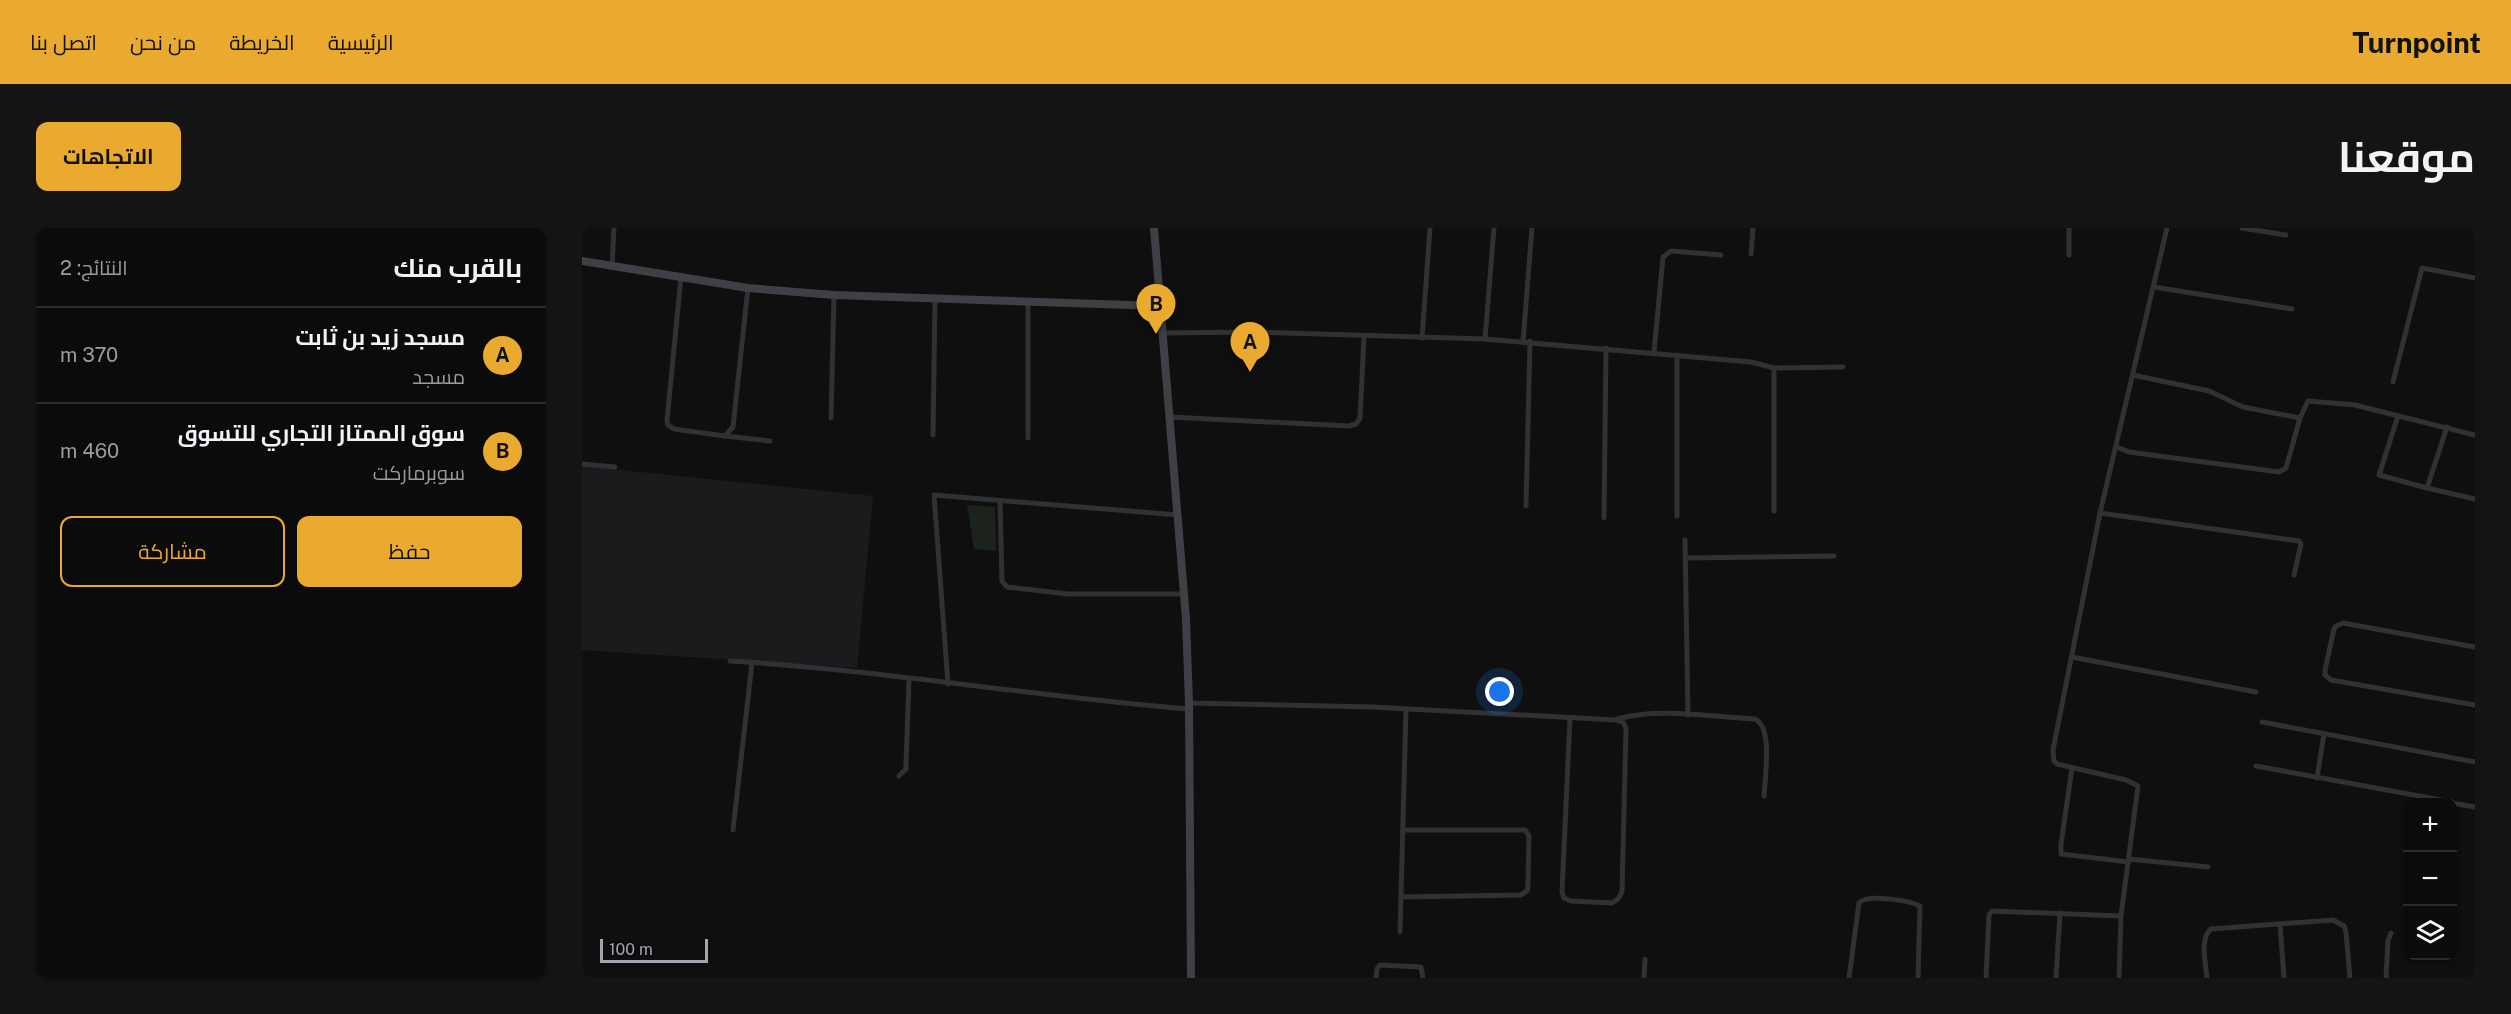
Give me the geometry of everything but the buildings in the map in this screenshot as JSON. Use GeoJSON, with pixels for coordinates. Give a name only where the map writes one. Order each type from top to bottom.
{"type":"FeatureCollection","features":[{"type":"Feature","properties":{"kind":"main road"},"geometry":{"type":"LineString","coordinates":[[1154,228],[1184,594],[1189,706],[1191,978]]}},
{"type":"Feature","properties":{"kind":"main road"},"geometry":{"type":"LineString","coordinates":[[582,261],[748,288],[834,295],[1160,306]]}},
{"type":"Feature","properties":{"kind":"street"},"geometry":{"type":"LineString","coordinates":[[612,266],[614,228]]}},
{"type":"Feature","properties":{"kind":"street"},"geometry":{"type":"LineString","coordinates":[[1422,338],[1430,228]]}},
{"type":"Feature","properties":{"kind":"street"},"geometry":{"type":"LineString","coordinates":[[1485,339],[1494,228]]}},
{"type":"Feature","properties":{"kind":"street"},"geometry":{"type":"LineString","coordinates":[[1523,342],[1532,228]]}},
{"type":"Feature","properties":{"kind":"street"},"geometry":{"type":"LineString","coordinates":[[1751,254],[1753,228]]}},
{"type":"Feature","properties":{"kind":"street"},"geometry":{"type":"LineString","coordinates":[[2069,255],[2070,228]]}},
{"type":"Feature","properties":{"kind":"street"},"geometry":{"type":"LineString","coordinates":[[2119,978],[2121,916],[2138,786],[2126,780],[2056,763],[2053,750],[2100,513],[2167,228]]}},
{"type":"Feature","properties":{"kind":"street"},"geometry":{"type":"LineString","coordinates":[[2242,228],[2286,235]]}},
{"type":"Feature","properties":{"kind":"street"},"geometry":{"type":"LineString","coordinates":[[1654,352],[1664,257],[1671,251],[1721,255]]}},
{"type":"Feature","properties":{"kind":"street"},"geometry":{"type":"LineString","coordinates":[[2393,382],[2422,268],[2475,278]]}},
{"type":"Feature","properties":{"kind":"street"},"geometry":{"type":"LineString","coordinates":[[681,277],[668,425],[674,429],[770,441]]}},
{"type":"Feature","properties":{"kind":"street"},"geometry":{"type":"LineString","coordinates":[[2154,287],[2292,309]]}},
{"type":"Feature","properties":{"kind":"street"},"geometry":{"type":"LineString","coordinates":[[725,436],[733,427],[748,288]]}},
{"type":"Feature","properties":{"kind":"street"},"geometry":{"type":"LineString","coordinates":[[831,418],[834,295]]}},
{"type":"Feature","properties":{"kind":"street"},"geometry":{"type":"LineString","coordinates":[[933,435],[935,299]]}},
{"type":"Feature","properties":{"kind":"street"},"geometry":{"type":"LineString","coordinates":[[1028,303],[1028,438]]}},
{"type":"Feature","properties":{"kind":"street"},"geometry":{"type":"LineString","coordinates":[[1162,333],[1257,332],[1530,341],[1751,362],[1774,368],[1843,367]]}},
{"type":"Feature","properties":{"kind":"street"},"geometry":{"type":"LineString","coordinates":[[1170,417],[1349,426],[1356,424],[1359,418],[1364,337]]}},
{"type":"Feature","properties":{"kind":"street"},"geometry":{"type":"LineString","coordinates":[[1526,506],[1530,341]]}},
{"type":"Feature","properties":{"kind":"street"},"geometry":{"type":"LineString","coordinates":[[1604,518],[1606,348]]}},
{"type":"Feature","properties":{"kind":"street"},"geometry":{"type":"LineString","coordinates":[[1677,355],[1677,516]]}},
{"type":"Feature","properties":{"kind":"street"},"geometry":{"type":"LineString","coordinates":[[1774,368],[1774,511]]}},
{"type":"Feature","properties":{"kind":"street"},"geometry":{"type":"LineString","coordinates":[[2133,375],[2209,392],[2243,407],[2300,418]]}},
{"type":"Feature","properties":{"kind":"street"},"geometry":{"type":"LineString","coordinates":[[2116,447],[2129,452],[2279,472],[2286,468],[2300,418],[2308,401],[2355,405],[2475,435]]}},
{"type":"Feature","properties":{"kind":"street"},"geometry":{"type":"LineString","coordinates":[[2398,416],[2379,475],[2475,499]]}},
{"type":"Feature","properties":{"kind":"street"},"geometry":{"type":"LineString","coordinates":[[2427,488],[2447,427]]}},
{"type":"Feature","properties":{"kind":"street"},"geometry":{"type":"LineString","coordinates":[[582,464],[615,467]]}},
{"type":"Feature","properties":{"kind":"street"},"geometry":{"type":"LineString","coordinates":[[948,684],[934,495],[1178,515]]}},
{"type":"Feature","properties":{"kind":"street"},"geometry":{"type":"LineString","coordinates":[[1000,501],[1002,581],[1007,587],[1068,594],[1184,594]]}},
{"type":"Feature","properties":{"kind":"street"},"geometry":{"type":"LineString","coordinates":[[2100,513],[2299,541],[2301,543],[2294,575]]}},
{"type":"Feature","properties":{"kind":"street"},"geometry":{"type":"LineString","coordinates":[[1685,540],[1688,716]]}},
{"type":"Feature","properties":{"kind":"street"},"geometry":{"type":"LineString","coordinates":[[1685,558],[1834,556]]}},
{"type":"Feature","properties":{"kind":"street"},"geometry":{"type":"LineString","coordinates":[[2475,647],[2343,623],[2334,629],[2325,670],[2325,675],[2331,680],[2475,705]]}},
{"type":"Feature","properties":{"kind":"street"},"geometry":{"type":"LineString","coordinates":[[2072,657],[2256,692]]}},
{"type":"Feature","properties":{"kind":"street"},"geometry":{"type":"LineString","coordinates":[[730,661],[1110,703],[1406,709],[1616,720],[1623,722],[1626,728],[1622,892],[1618,900],[1612,903],[1571,901],[1564,898],[1562,892],[1570,718]]}},
{"type":"Feature","properties":{"kind":"street"},"geometry":{"type":"LineString","coordinates":[[733,830],[752,663]]}},
{"type":"Feature","properties":{"kind":"street"},"geometry":{"type":"LineString","coordinates":[[899,776],[906,770],[909,679]]}},
{"type":"Feature","properties":{"kind":"street"},"geometry":{"type":"LineString","coordinates":[[1400,932],[1406,709]]}},
{"type":"Feature","properties":{"kind":"street"},"geometry":{"type":"LineString","coordinates":[[1616,720],[1640,714],[1760,721],[1765,731],[1766,745],[1764,796]]}},
{"type":"Feature","properties":{"kind":"street"},"geometry":{"type":"LineString","coordinates":[[2262,722],[2475,762]]}},
{"type":"Feature","properties":{"kind":"street"},"geometry":{"type":"LineString","coordinates":[[2317,778],[2324,734]]}},
{"type":"Feature","properties":{"kind":"street"},"geometry":{"type":"LineString","coordinates":[[2256,766],[2430,798]]}},
{"type":"Feature","properties":{"kind":"street"},"geometry":{"type":"LineString","coordinates":[[2072,768],[2061,854],[2208,867]]}},
{"type":"Feature","properties":{"kind":"street"},"geometry":{"type":"LineString","coordinates":[[2457,803],[2475,807]]}},
{"type":"Feature","properties":{"kind":"street"},"geometry":{"type":"LineString","coordinates":[[1401,897],[1521,895],[1527,891],[1528,885],[1529,836],[1525,830],[1403,830]]}},
{"type":"Feature","properties":{"kind":"street"},"geometry":{"type":"LineString","coordinates":[[1849,978],[1858,903],[1866,898],[1910,902],[1920,906],[1918,978]]}},
{"type":"Feature","properties":{"kind":"street"},"geometry":{"type":"LineString","coordinates":[[1986,978],[1989,915],[1992,912],[2121,916]]}},
{"type":"Feature","properties":{"kind":"street"},"geometry":{"type":"LineString","coordinates":[[2056,978],[2060,913]]}},
{"type":"Feature","properties":{"kind":"street"},"geometry":{"type":"LineString","coordinates":[[2207,978],[2204,942],[2207,931],[2333,920],[2340,923],[2346,932],[2350,978]]}},
{"type":"Feature","properties":{"kind":"street"},"geometry":{"type":"LineString","coordinates":[[2280,924],[2284,978]]}},
{"type":"Feature","properties":{"kind":"street"},"geometry":{"type":"LineString","coordinates":[[2386,978],[2388,941],[2391,933]]}},
{"type":"Feature","properties":{"kind":"street"},"geometry":{"type":"LineString","coordinates":[[1644,978],[1645,959]]}},
{"type":"Feature","properties":{"kind":"street"},"geometry":{"type":"LineString","coordinates":[[1376,978],[1380,965],[1421,967],[1423,978]]}},
{"type":"Feature","properties":{"kind":"shaded area"},"geometry":{"type":"Polygon","coordinates":[[[582,466],[873,496],[857,668],[582,650],[582,466]]]}},
{"type":"Feature","properties":{"kind":"shaded area"},"geometry":{"type":"Polygon","coordinates":[[[967,505],[995,507],[996,551],[974,549],[967,505]]]}},
{"type":"Feature","properties":{"kind":"place","name":"سوق الممتاز التجاري للتسوق"},"geometry":{"type":"Point","coordinates":[1156,334]}},
{"type":"Feature","properties":{"kind":"place","name":"مسجد زيد بن ثابت"},"geometry":{"type":"Point","coordinates":[1250,372]}}]}
